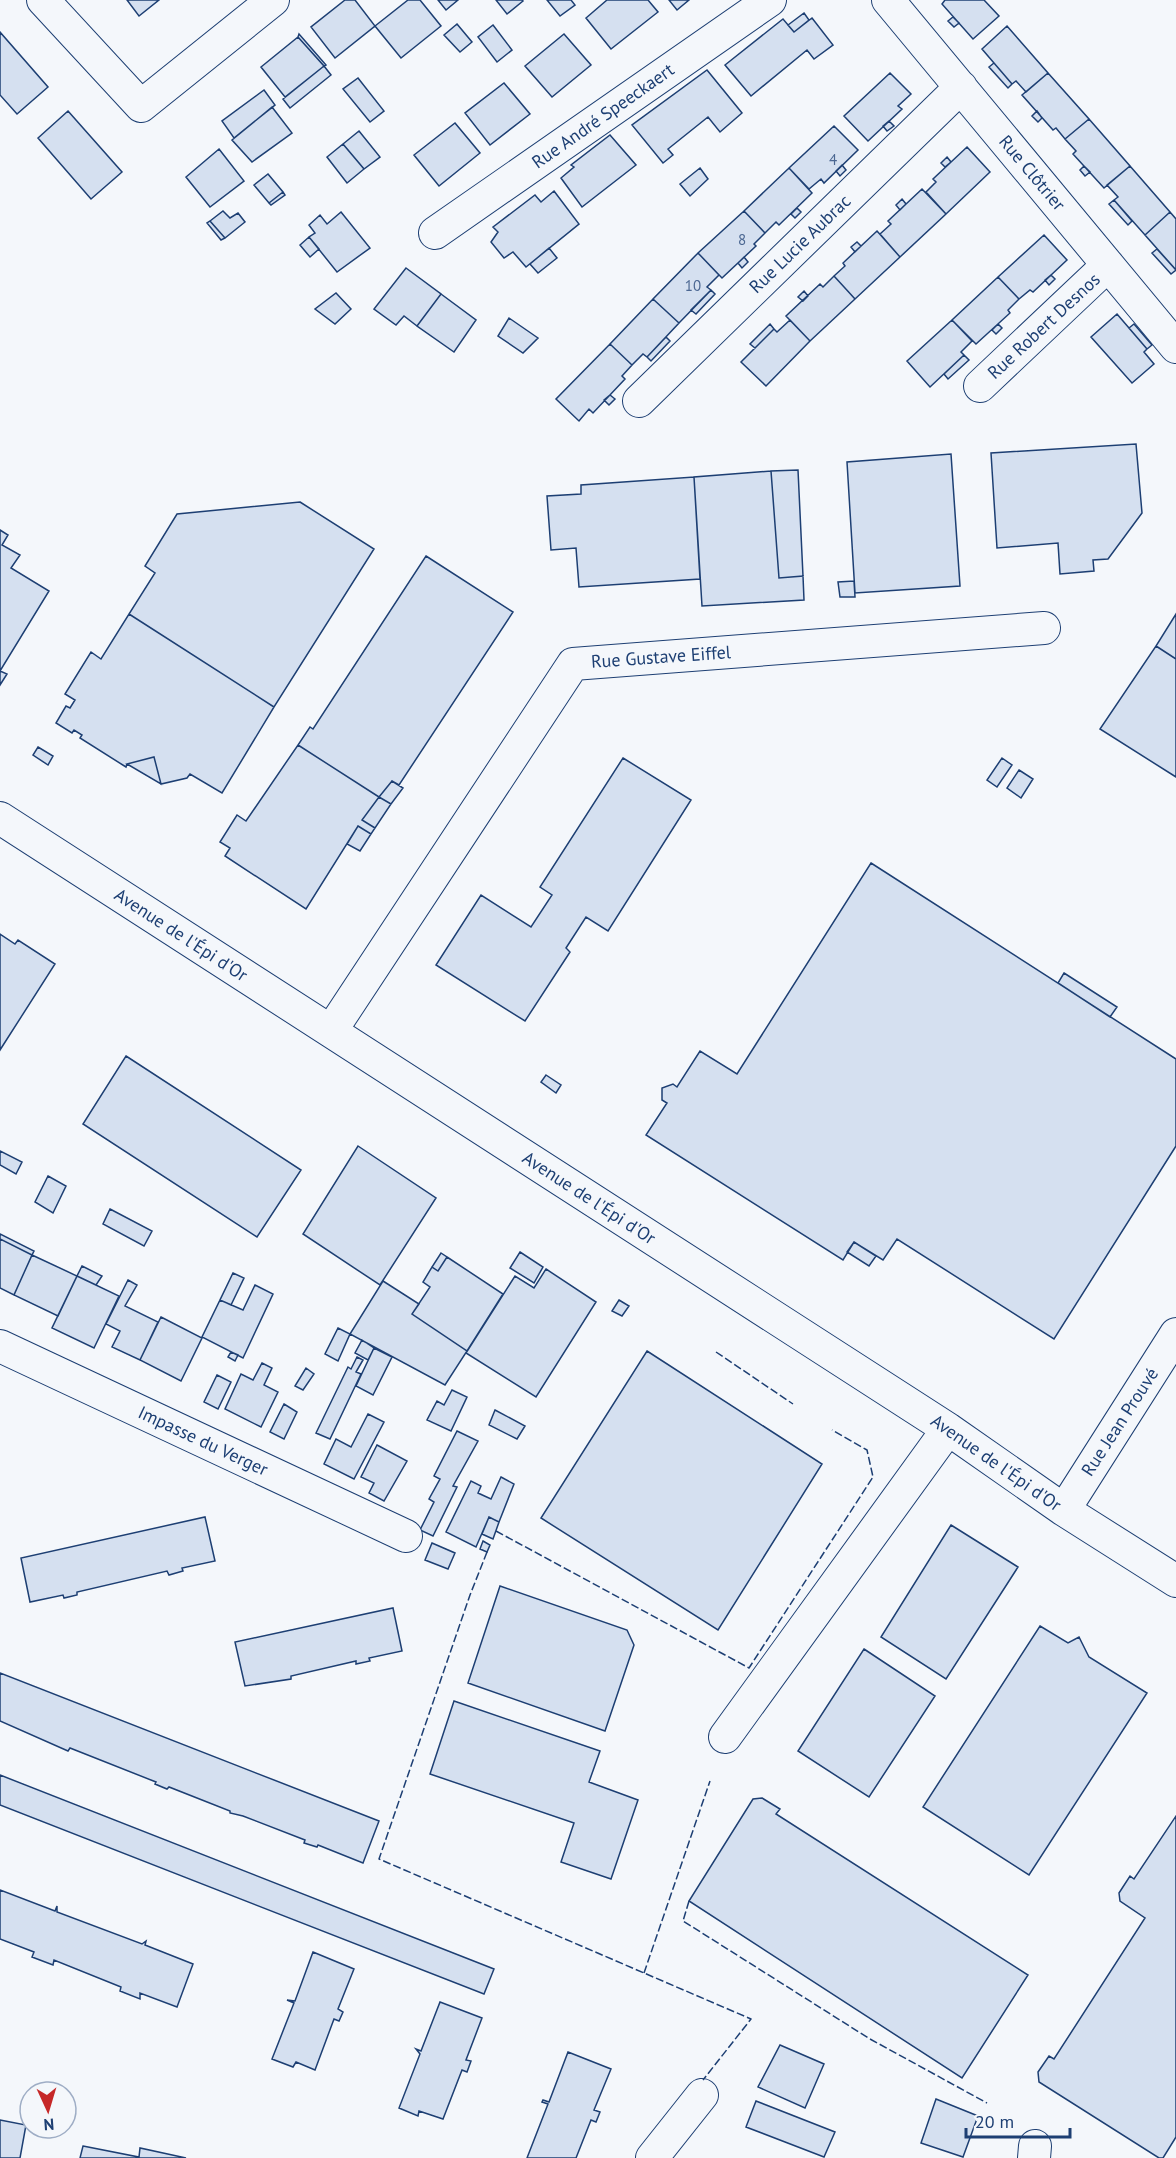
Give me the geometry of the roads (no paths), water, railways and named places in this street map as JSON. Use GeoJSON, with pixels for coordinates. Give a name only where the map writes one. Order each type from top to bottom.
{"type":"FeatureCollection","features":[{"type":"Feature","properties":{"kind":"street"},"geometry":{"type":"LineString","coordinates":[[43,0],[141,106],[273,0]]}},
{"type":"Feature","properties":{"kind":"street","name":"Rue André Speeckaert"},"geometry":{"type":"LineString","coordinates":[[435,233],[770,0]]}},
{"type":"Feature","properties":{"kind":"street","name":"Rue Clôtrier"},"geometry":{"type":"LineString","coordinates":[[888,0],[1176,347]]}},
{"type":"Feature","properties":{"kind":"street","name":"Rue Lucie Aubrac"},"geometry":{"type":"LineString","coordinates":[[639,401],[961,87]]}},
{"type":"Feature","properties":{"kind":"street","name":"Rue Robert Desnos"},"geometry":{"type":"LineString","coordinates":[[980,386],[1108,265]]}},
{"type":"Feature","properties":{"kind":"street","name":"Rue Gustave Eiffel"},"geometry":{"type":"LineString","coordinates":[[331,1031],[573,664],[1044,628]]}},
{"type":"Feature","properties":{"kind":"street","name":"Avenue de l'Épi d'Or"},"geometry":{"type":"LineString","coordinates":[[0,818],[948,1429],[1064,1510],[1176,1581]]}},
{"type":"Feature","properties":{"kind":"street","name":"Rue Jean Prouvé"},"geometry":{"type":"LineString","coordinates":[[1064,1510],[1176,1334]]}},
{"type":"Feature","properties":{"kind":"street","name":"Impasse du Verger"},"geometry":{"type":"LineString","coordinates":[[0,1346],[406,1536]]}},
{"type":"Feature","properties":{"kind":"street"},"geometry":{"type":"LineString","coordinates":[[725,1737],[948,1429]]}},
{"type":"Feature","properties":{"kind":"street"},"geometry":{"type":"LineString","coordinates":[[652,2158],[702,2095]]}}]}
